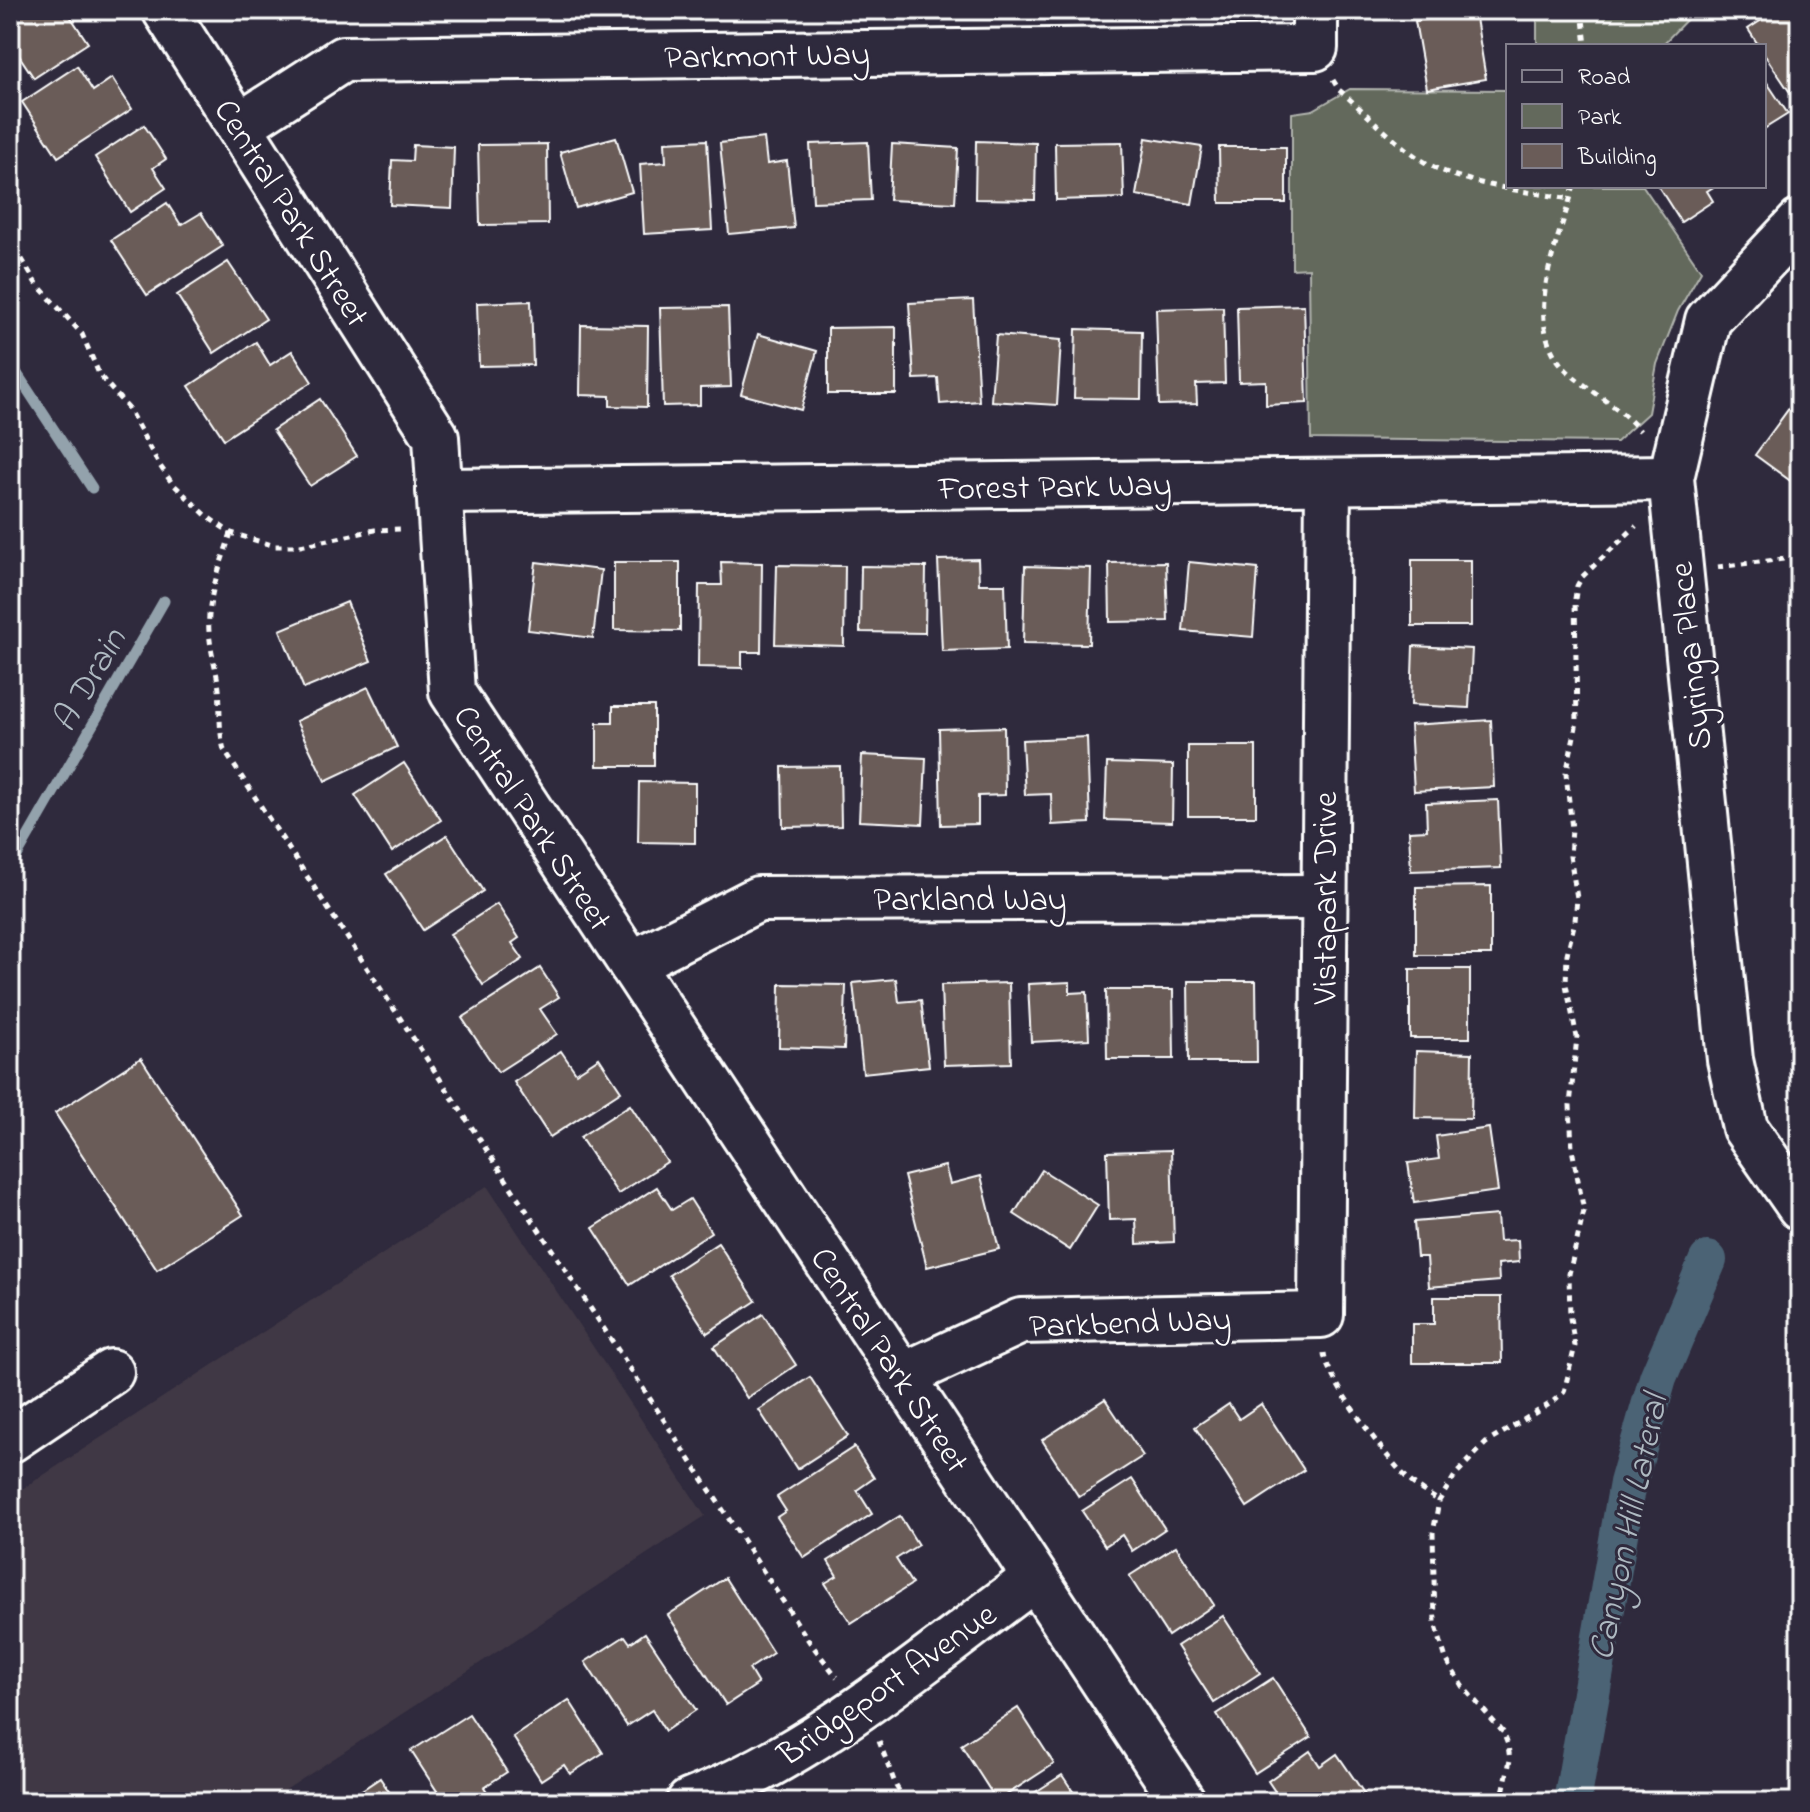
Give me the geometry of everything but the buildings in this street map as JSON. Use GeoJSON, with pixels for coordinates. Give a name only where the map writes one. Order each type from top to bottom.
{"type":"FeatureCollection","features":[{"type":"Feature","properties":{"kind":"street","name":"Central Park Street"},"geometry":{"type":"LineString","coordinates":[[165,10],[436,437],[452,692],[1183,1802]]}},
{"type":"Feature","properties":{"kind":"street","name":"Parkmont Way"},"geometry":{"type":"LineString","coordinates":[[239,126],[343,59],[1315,29]]}},
{"type":"Feature","properties":{"kind":"street","name":"Syringa Place"},"geometry":{"type":"LineString","coordinates":[[1800,222],[1708,320],[1671,478],[1730,1060],[1745,1128],[1800,1207]]}},
{"type":"Feature","properties":{"kind":"street","name":"Forest Park Way"},"geometry":{"type":"LineString","coordinates":[[439,491],[1671,478]]}},
{"type":"Feature","properties":{"kind":"street","name":"Vistapark Drive"},"geometry":{"type":"LineString","coordinates":[[1321,1315],[1328,482]]}},
{"type":"Feature","properties":{"kind":"street","name":"Parkland Way"},"geometry":{"type":"LineString","coordinates":[[631,964],[758,899],[1324,897]]}},
{"type":"Feature","properties":{"kind":"street","name":"Parkbend Way"},"geometry":{"type":"LineString","coordinates":[[902,1376],[1021,1321],[1321,1315]]}},
{"type":"Feature","properties":{"kind":"street"},"geometry":{"type":"LineString","coordinates":[[10,1440],[111,1372]]}},
{"type":"Feature","properties":{"kind":"street","name":"Bridgeport Avenue"},"geometry":{"type":"LineString","coordinates":[[689,1802],[731,1786],[834,1726],[1035,1578]]}},
{"type":"Feature","properties":{"kind":"path"},"geometry":{"type":"LineString","coordinates":[[1582,10],[1586,44]]}},
{"type":"Feature","properties":{"kind":"path"},"geometry":{"type":"LineString","coordinates":[[1315,29],[1339,90],[1406,149],[1436,168],[1478,182],[1506,187]]}},
{"type":"Feature","properties":{"kind":"path"},"geometry":{"type":"LineString","coordinates":[[1510,188],[1570,199]]}},
{"type":"Feature","properties":{"kind":"path"},"geometry":{"type":"LineString","coordinates":[[1573,188],[1545,297],[1544,326],[1548,345],[1572,376],[1604,397],[1640,431]]}},
{"type":"Feature","properties":{"kind":"path"},"geometry":{"type":"LineString","coordinates":[[10,238],[35,282],[82,334],[100,376],[128,408],[172,483],[209,518],[231,533],[275,546],[300,546],[375,530],[416,530]]}},
{"type":"Feature","properties":{"kind":"path"},"geometry":{"type":"LineString","coordinates":[[1501,1802],[1510,1760],[1508,1745],[1503,1732],[1462,1686],[1446,1659],[1435,1623],[1433,1533],[1439,1501],[1456,1474],[1486,1443],[1564,1392],[1570,1375],[1575,1346],[1570,1318],[1569,1274],[1584,1211],[1572,1149],[1570,1105],[1577,1037],[1566,985],[1567,954],[1577,898],[1570,856],[1572,829],[1567,806],[1566,774],[1577,722],[1575,599],[1582,577],[1637,526]]}},
{"type":"Feature","properties":{"kind":"path"},"geometry":{"type":"LineString","coordinates":[[231,533],[208,613],[219,693],[218,728],[224,750],[793,1618],[840,1681]]}},
{"type":"Feature","properties":{"kind":"path"},"geometry":{"type":"LineString","coordinates":[[1678,547],[1716,567],[1800,557]]}},
{"type":"Feature","properties":{"kind":"path"},"geometry":{"type":"LineString","coordinates":[[1321,1315],[1324,1360],[1344,1396],[1409,1480],[1439,1501]]}},
{"type":"Feature","properties":{"kind":"path"},"geometry":{"type":"LineString","coordinates":[[878,1738],[896,1786],[906,1802]]}},
{"type":"Feature","properties":{"kind":"shaded area"},"geometry":{"type":"Polygon","coordinates":[[[487,1186],[705,1516],[267,1802],[10,1802],[10,1497],[487,1186]]]}},
{"type":"Feature","properties":{"kind":"green space"},"geometry":{"type":"Polygon","coordinates":[[[1537,10],[1696,10],[1663,44],[1537,44],[1537,10]]]}},
{"type":"Feature","properties":{"kind":"green space"},"geometry":{"type":"Polygon","coordinates":[[[1350,89],[1506,90],[1506,188],[1644,188],[1701,271],[1678,311],[1657,364],[1648,413],[1616,442],[1311,439],[1309,268],[1292,269],[1292,113],[1313,110],[1350,89]]]}},
{"type":"Feature","properties":{"kind":"waterway","name":"A Drain"},"geometry":{"type":"LineString","coordinates":[[10,363],[92,488]]}},
{"type":"Feature","properties":{"kind":"waterway","name":"A Drain"},"geometry":{"type":"LineString","coordinates":[[10,868],[164,601]]}},
{"type":"Feature","properties":{"kind":"waterway","name":"Canyon Hill Lateral"},"geometry":{"type":"LineString","coordinates":[[1572,1802],[1628,1483],[1658,1378],[1708,1260]]}}]}
